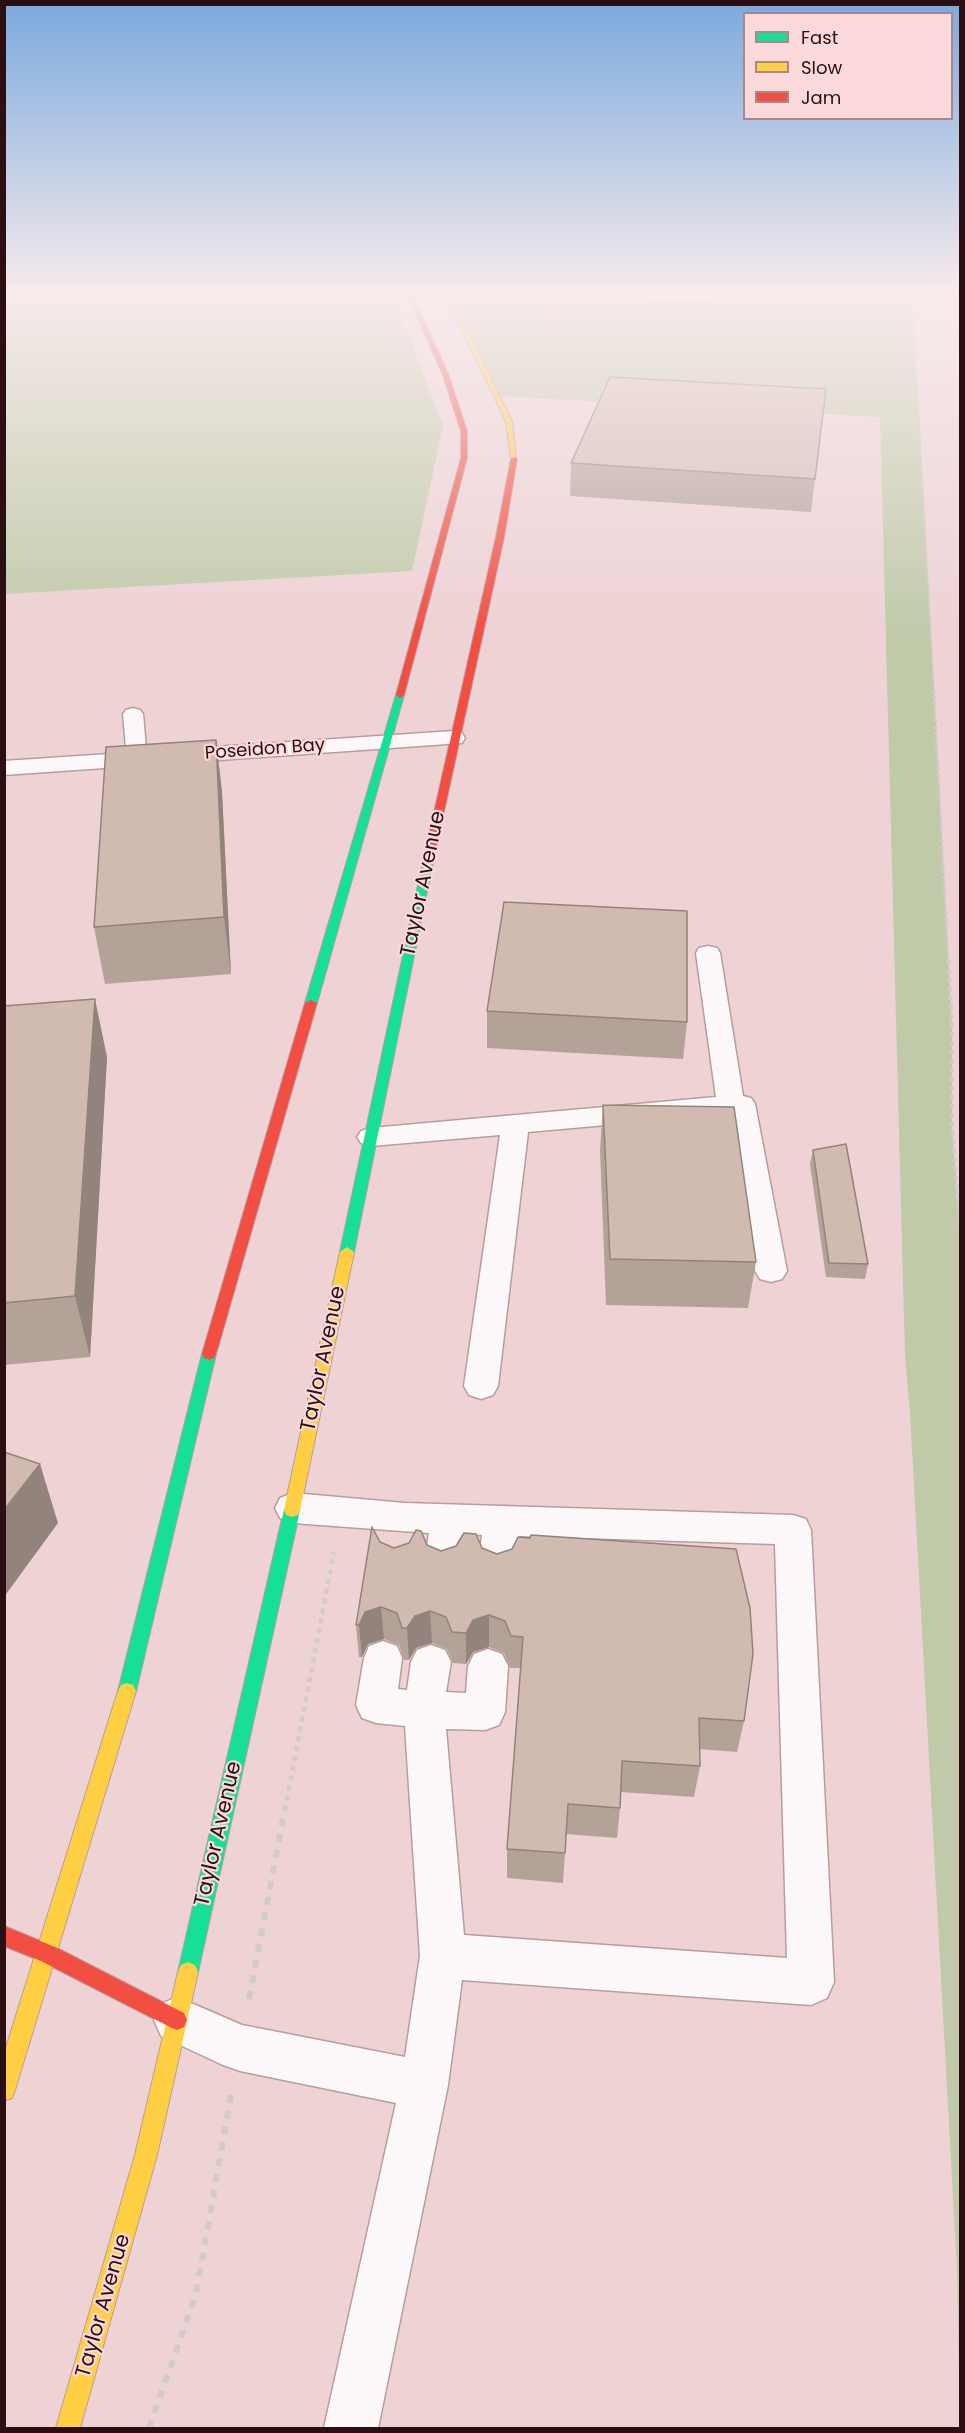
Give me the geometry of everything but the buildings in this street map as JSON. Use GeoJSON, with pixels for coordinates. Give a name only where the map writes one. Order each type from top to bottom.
{"type":"FeatureCollection","features":[{"type":"Feature","properties":{"kind":"main road"},"geometry":{"type":"LineString","coordinates":[[4,2090],[125,1700],[207,1359],[420,628],[464,458],[464,432],[458,408]]}},
{"type":"Feature","properties":{"kind":"main road","name":"Taylor Avenue"},"geometry":{"type":"LineString","coordinates":[[68,2428],[143,2166],[293,1508],[454,738],[500,537],[513,460],[511,432],[503,408]]}},
{"type":"Feature","properties":{"kind":"main road"},"geometry":{"type":"LineString","coordinates":[[4,1936],[48,1954],[177,2020]]}},
{"type":"Feature","properties":{"kind":"street","name":"Poseidon Bay"},"geometry":{"type":"LineString","coordinates":[[4,768],[454,738]]}},
{"type":"Feature","properties":{"kind":"lane"},"geometry":{"type":"LineString","coordinates":[[133,714],[136,759]]}},
{"type":"Feature","properties":{"kind":"lane"},"geometry":{"type":"LineString","coordinates":[[708,953],[731,1105]]}},
{"type":"Feature","properties":{"kind":"lane"},"geometry":{"type":"LineString","coordinates":[[371,1137],[741,1104],[771,1271]]}},
{"type":"Feature","properties":{"kind":"lane"},"geometry":{"type":"LineString","coordinates":[[481,1386],[515,1125]]}},
{"type":"Feature","properties":{"kind":"lane"},"geometry":{"type":"LineString","coordinates":[[293,1508],[402,1535],[449,1519],[793,1530],[811,1982],[443,1956]]}},
{"type":"Feature","properties":{"kind":"lane"},"geometry":{"type":"LineString","coordinates":[[443,1564],[449,1519]]}},
{"type":"Feature","properties":{"kind":"lane"},"geometry":{"type":"LineString","coordinates":[[497,1568],[501,1521]]}},
{"type":"Feature","properties":{"kind":"lane"},"geometry":{"type":"LineString","coordinates":[[384,1658],[376,1705],[424,1710],[485,1712],[488,1666]]}},
{"type":"Feature","properties":{"kind":"lane"},"geometry":{"type":"LineString","coordinates":[[351,2428],[424,2085],[443,1956],[424,1710],[431,1662]]}},
{"type":"Feature","properties":{"kind":"lane"},"geometry":{"type":"LineString","coordinates":[[177,2020],[240,2048],[424,2085]]}},
{"type":"Feature","properties":{"kind":"path"},"geometry":{"type":"LineString","coordinates":[[918,408],[952,1026],[952,1127],[960,1227]]}},
{"type":"Feature","properties":{"kind":"green space"},"geometry":{"type":"Polygon","coordinates":[[[5,408],[436,408],[443,426],[412,571],[5,594],[5,408]]]}},
{"type":"Feature","properties":{"kind":"green space"},"geometry":{"type":"Polygon","coordinates":[[[708,408],[919,408],[952,1026],[952,1127],[960,1227],[960,2421],[957,2270],[905,1356],[880,417],[708,408]]]}},
{"type":"Feature","properties":{"kind":"traffic: fast"},"geometry":{"type":"LineString","coordinates":[[311,1003],[400,695]]}},
{"type":"Feature","properties":{"kind":"traffic: fast"},"geometry":{"type":"LineString","coordinates":[[347,1252],[429,857]]}},
{"type":"Feature","properties":{"kind":"traffic: fast"},"geometry":{"type":"LineString","coordinates":[[127,1691],[209,1354]]}},
{"type":"Feature","properties":{"kind":"traffic: fast"},"geometry":{"type":"LineString","coordinates":[[188,1972],[292,1510]]}},
{"type":"Feature","properties":{"kind":"traffic: slow"},"geometry":{"type":"LineString","coordinates":[[502,408],[509,421],[514,459]]}},
{"type":"Feature","properties":{"kind":"traffic: slow"},"geometry":{"type":"LineString","coordinates":[[292,1510],[347,1252]]}},
{"type":"Feature","properties":{"kind":"traffic: slow"},"geometry":{"type":"LineString","coordinates":[[4,2090],[127,1691]]}},
{"type":"Feature","properties":{"kind":"traffic: slow"},"geometry":{"type":"LineString","coordinates":[[68,2428],[146,2155],[188,1972]]}},
{"type":"Feature","properties":{"kind":"traffic: jam"},"geometry":{"type":"LineString","coordinates":[[400,695],[464,458],[464,431],[456,408]]}},
{"type":"Feature","properties":{"kind":"traffic: jam"},"geometry":{"type":"LineString","coordinates":[[429,857],[500,537],[514,459]]}},
{"type":"Feature","properties":{"kind":"traffic: jam"},"geometry":{"type":"LineString","coordinates":[[209,1354],[311,1003]]}},
{"type":"Feature","properties":{"kind":"traffic: jam"},"geometry":{"type":"LineString","coordinates":[[4,1936],[48,1954],[177,2020]]}}]}
